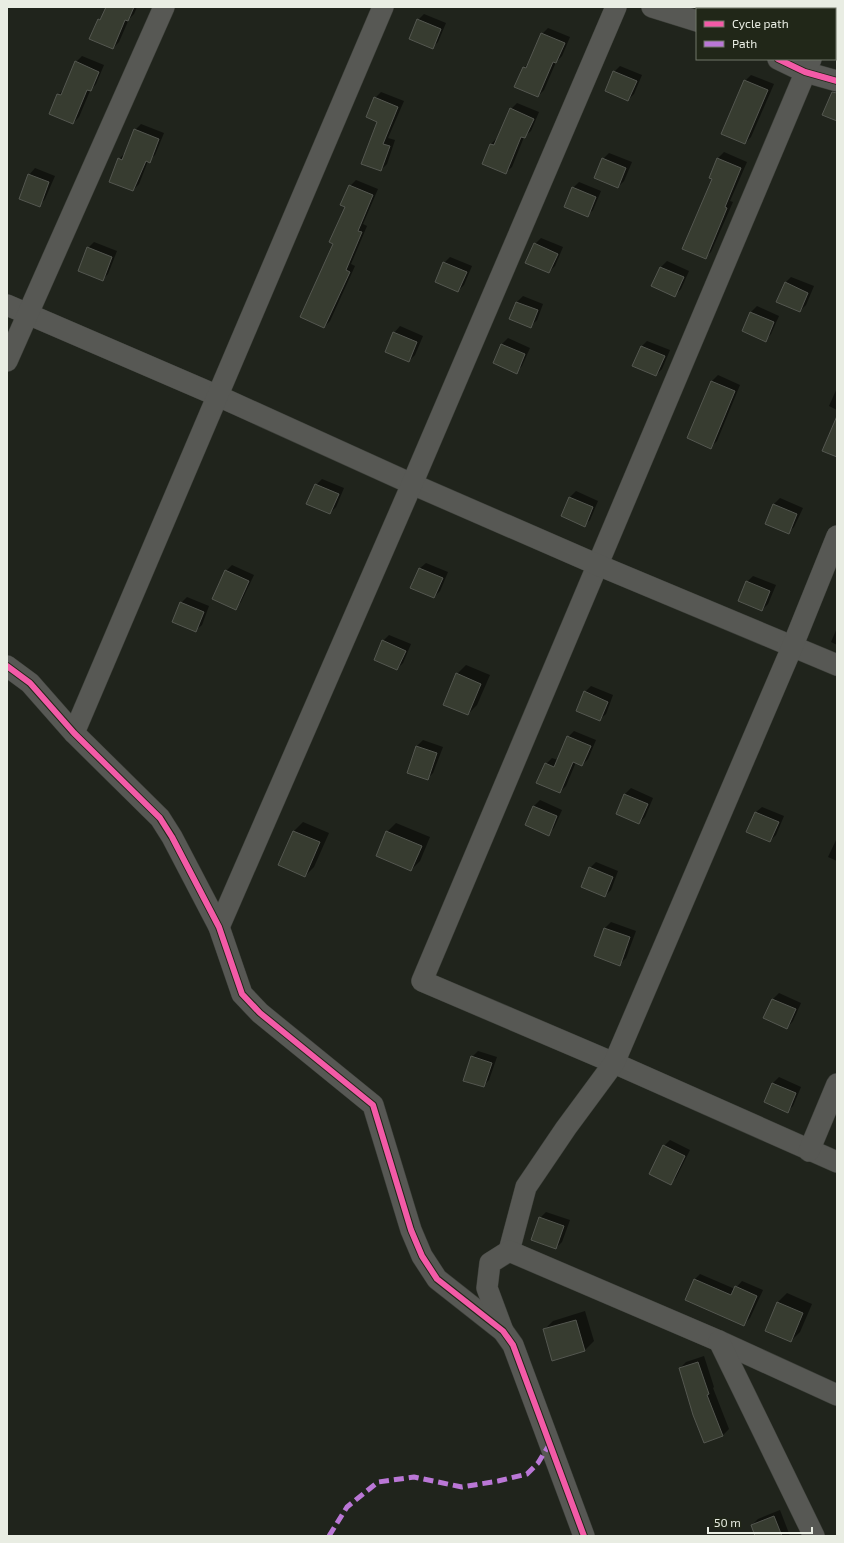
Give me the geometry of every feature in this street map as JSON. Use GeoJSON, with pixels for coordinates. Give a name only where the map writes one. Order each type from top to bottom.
{"type":"FeatureCollection","features":[{"type":"Feature","properties":{"kind":"street"},"geometry":{"type":"LineString","coordinates":[[7,361],[164,7]]}},
{"type":"Feature","properties":{"kind":"street"},"geometry":{"type":"LineString","coordinates":[[74,733],[383,7]]}},
{"type":"Feature","properties":{"kind":"street"},"geometry":{"type":"LineString","coordinates":[[219,927],[412,484],[616,7]]}},
{"type":"Feature","properties":{"kind":"street"},"geometry":{"type":"LineString","coordinates":[[652,7],[696,21]]}},
{"type":"Feature","properties":{"kind":"street"},"geometry":{"type":"LineString","coordinates":[[782,60],[808,66],[837,81]]}},
{"type":"Feature","properties":{"kind":"street"},"geometry":{"type":"LineString","coordinates":[[808,66],[422,981],[614,1063],[809,1151],[837,1162]]}},
{"type":"Feature","properties":{"kind":"street"},"geometry":{"type":"LineString","coordinates":[[7,305],[218,396],[412,484],[598,565],[837,665]]}},
{"type":"Feature","properties":{"kind":"street"},"geometry":{"type":"LineString","coordinates":[[584,1536],[513,1345],[503,1331],[486,1288],[490,1263],[509,1251],[526,1187],[566,1128],[614,1063],[792,646],[837,536]]}},
{"type":"Feature","properties":{"kind":"street"},"geometry":{"type":"LineString","coordinates":[[7,666],[30,683],[74,733],[160,818],[172,837],[219,927],[242,994],[260,1013],[373,1105],[411,1230],[422,1256],[437,1279],[503,1331]]}},
{"type":"Feature","properties":{"kind":"street"},"geometry":{"type":"LineString","coordinates":[[809,1151],[837,1084]]}},
{"type":"Feature","properties":{"kind":"street"},"geometry":{"type":"LineString","coordinates":[[509,1251],[720,1341],[837,1395]]}},
{"type":"Feature","properties":{"kind":"street"},"geometry":{"type":"LineString","coordinates":[[720,1341],[814,1536]]}},
{"type":"Feature","properties":{"kind":"building"},"geometry":{"type":"Polygon","coordinates":[[[106,7],[134,7],[128,21],[125,20],[113,49],[89,39],[98,19],[100,20],[106,7]]]}},
{"type":"Feature","properties":{"kind":"building"},"geometry":{"type":"Polygon","coordinates":[[[417,19],[441,29],[433,49],[409,39],[417,19]]]}},
{"type":"Feature","properties":{"kind":"building"},"geometry":{"type":"Polygon","coordinates":[[[541,33],[565,43],[556,63],[553,62],[538,97],[514,87],[523,67],[526,68],[541,33]]]}},
{"type":"Feature","properties":{"kind":"building"},"geometry":{"type":"Polygon","coordinates":[[[75,61],[99,72],[91,91],[87,90],[73,124],[49,114],[57,94],[61,95],[75,61]]]}},
{"type":"Feature","properties":{"kind":"building"},"geometry":{"type":"Polygon","coordinates":[[[613,71],[637,81],[628,101],[605,91],[613,71]]]}},
{"type":"Feature","properties":{"kind":"building"},"geometry":{"type":"Polygon","coordinates":[[[744,80],[768,90],[745,144],[721,134],[744,80]]]}},
{"type":"Feature","properties":{"kind":"building"},"geometry":{"type":"Polygon","coordinates":[[[832,92],[837,93],[837,121],[822,115],[832,92]]]}},
{"type":"Feature","properties":{"kind":"building"},"geometry":{"type":"Polygon","coordinates":[[[374,97],[398,107],[383,144],[390,146],[381,171],[361,164],[377,122],[366,117],[374,97]]]}},
{"type":"Feature","properties":{"kind":"building"},"geometry":{"type":"Polygon","coordinates":[[[510,108],[534,119],[525,138],[521,137],[506,174],[482,164],[490,144],[494,145],[510,108]]]}},
{"type":"Feature","properties":{"kind":"building"},"geometry":{"type":"Polygon","coordinates":[[[134,129],[159,139],[150,163],[146,161],[133,191],[109,182],[118,158],[122,160],[134,129]]]}},
{"type":"Feature","properties":{"kind":"building"},"geometry":{"type":"Polygon","coordinates":[[[602,158],[626,168],[618,188],[594,178],[602,158]]]}},
{"type":"Feature","properties":{"kind":"building"},"geometry":{"type":"Polygon","coordinates":[[[717,158],[741,168],[725,207],[727,208],[706,259],[682,249],[712,179],[709,178],[717,158]]]}},
{"type":"Feature","properties":{"kind":"building"},"geometry":{"type":"Polygon","coordinates":[[[28,174],[49,182],[40,207],[19,199],[28,174]]]}},
{"type":"Feature","properties":{"kind":"building"},"geometry":{"type":"Polygon","coordinates":[[[349,185],[373,195],[358,231],[362,232],[346,270],[350,272],[324,328],[300,317],[333,244],[329,242],[345,207],[340,205],[349,185]]]}},
{"type":"Feature","properties":{"kind":"building"},"geometry":{"type":"Polygon","coordinates":[[[572,187],[596,197],[588,217],[564,207],[572,187]]]}},
{"type":"Feature","properties":{"kind":"building"},"geometry":{"type":"Polygon","coordinates":[[[534,243],[558,254],[549,273],[525,263],[534,243]]]}},
{"type":"Feature","properties":{"kind":"building"},"geometry":{"type":"Polygon","coordinates":[[[87,247],[112,257],[103,281],[78,271],[87,247]]]}},
{"type":"Feature","properties":{"kind":"building"},"geometry":{"type":"Polygon","coordinates":[[[443,262],[467,272],[458,292],[435,282],[443,262]]]}},
{"type":"Feature","properties":{"kind":"building"},"geometry":{"type":"Polygon","coordinates":[[[660,267],[684,277],[675,297],[651,286],[660,267]]]}},
{"type":"Feature","properties":{"kind":"building"},"geometry":{"type":"Polygon","coordinates":[[[785,282],[808,293],[800,312],[776,302],[785,282]]]}},
{"type":"Feature","properties":{"kind":"building"},"geometry":{"type":"Polygon","coordinates":[[[516,302],[538,310],[531,328],[509,319],[516,302]]]}},
{"type":"Feature","properties":{"kind":"building"},"geometry":{"type":"Polygon","coordinates":[[[750,312],[774,322],[766,342],[742,331],[750,312]]]}},
{"type":"Feature","properties":{"kind":"building"},"geometry":{"type":"Polygon","coordinates":[[[393,332],[417,342],[409,362],[385,352],[393,332]]]}},
{"type":"Feature","properties":{"kind":"building"},"geometry":{"type":"Polygon","coordinates":[[[501,344],[525,354],[517,374],[493,363],[501,344]]]}},
{"type":"Feature","properties":{"kind":"building"},"geometry":{"type":"Polygon","coordinates":[[[641,346],[665,356],[656,376],[632,366],[641,346]]]}},
{"type":"Feature","properties":{"kind":"building"},"geometry":{"type":"Polygon","coordinates":[[[711,381],[735,391],[711,449],[687,438],[711,381]]]}},
{"type":"Feature","properties":{"kind":"building"},"geometry":{"type":"Polygon","coordinates":[[[837,416],[837,457],[822,451],[837,416]]]}},
{"type":"Feature","properties":{"kind":"building"},"geometry":{"type":"Polygon","coordinates":[[[315,484],[339,494],[330,514],[306,504],[315,484]]]}},
{"type":"Feature","properties":{"kind":"building"},"geometry":{"type":"Polygon","coordinates":[[[569,497],[593,507],[585,527],[561,516],[569,497]]]}},
{"type":"Feature","properties":{"kind":"building"},"geometry":{"type":"Polygon","coordinates":[[[773,504],[797,514],[789,534],[765,524],[773,504]]]}},
{"type":"Feature","properties":{"kind":"building"},"geometry":{"type":"Polygon","coordinates":[[[419,568],[443,578],[434,598],[410,588],[419,568]]]}},
{"type":"Feature","properties":{"kind":"building"},"geometry":{"type":"Polygon","coordinates":[[[225,570],[249,581],[236,610],[212,599],[225,570]]]}},
{"type":"Feature","properties":{"kind":"building"},"geometry":{"type":"Polygon","coordinates":[[[746,581],[770,591],[762,611],[738,601],[746,581]]]}},
{"type":"Feature","properties":{"kind":"building"},"geometry":{"type":"Polygon","coordinates":[[[180,602],[204,612],[196,632],[172,622],[180,602]]]}},
{"type":"Feature","properties":{"kind":"building"},"geometry":{"type":"Polygon","coordinates":[[[382,640],[406,651],[397,670],[374,660],[382,640]]]}},
{"type":"Feature","properties":{"kind":"building"},"geometry":{"type":"Polygon","coordinates":[[[456,673],[481,684],[468,715],[443,705],[456,673]]]}},
{"type":"Feature","properties":{"kind":"building"},"geometry":{"type":"Polygon","coordinates":[[[584,691],[608,702],[600,721],[576,711],[584,691]]]}},
{"type":"Feature","properties":{"kind":"building"},"geometry":{"type":"Polygon","coordinates":[[[567,736],[591,746],[582,766],[573,762],[560,793],[536,783],[545,763],[554,767],[567,736]]]}},
{"type":"Feature","properties":{"kind":"building"},"geometry":{"type":"Polygon","coordinates":[[[416,746],[437,753],[428,780],[407,773],[416,746]]]}},
{"type":"Feature","properties":{"kind":"building"},"geometry":{"type":"Polygon","coordinates":[[[624,794],[648,804],[639,824],[616,814],[624,794]]]}},
{"type":"Feature","properties":{"kind":"building"},"geometry":{"type":"Polygon","coordinates":[[[533,806],[557,816],[549,836],[525,825],[533,806]]]}},
{"type":"Feature","properties":{"kind":"building"},"geometry":{"type":"Polygon","coordinates":[[[755,812],[779,822],[770,842],[746,832],[755,812]]]}},
{"type":"Feature","properties":{"kind":"building"},"geometry":{"type":"Polygon","coordinates":[[[293,831],[320,842],[305,877],[278,865],[293,831]]]}},
{"type":"Feature","properties":{"kind":"building"},"geometry":{"type":"Polygon","coordinates":[[[386,831],[422,846],[411,871],[376,856],[386,831]]]}},
{"type":"Feature","properties":{"kind":"building"},"geometry":{"type":"Polygon","coordinates":[[[589,867],[613,877],[605,897],[581,887],[589,867]]]}},
{"type":"Feature","properties":{"kind":"building"},"geometry":{"type":"Polygon","coordinates":[[[604,928],[630,937],[620,966],[594,956],[604,928]]]}},
{"type":"Feature","properties":{"kind":"building"},"geometry":{"type":"Polygon","coordinates":[[[772,999],[796,1009],[787,1029],[763,1018],[772,999]]]}},
{"type":"Feature","properties":{"kind":"building"},"geometry":{"type":"Polygon","coordinates":[[[471,1056],[492,1063],[484,1087],[463,1081],[471,1056]]]}},
{"type":"Feature","properties":{"kind":"building"},"geometry":{"type":"Polygon","coordinates":[[[772,1083],[796,1093],[788,1113],[764,1102],[772,1083]]]}},
{"type":"Feature","properties":{"kind":"building"},"geometry":{"type":"Polygon","coordinates":[[[663,1145],[685,1156],[671,1185],[649,1174],[663,1145]]]}},
{"type":"Feature","properties":{"kind":"building"},"geometry":{"type":"Polygon","coordinates":[[[539,1217],[564,1226],[556,1249],[531,1240],[539,1217]]]}},
{"type":"Feature","properties":{"kind":"building"},"geometry":{"type":"Polygon","coordinates":[[[694,1279],[731,1295],[735,1286],[757,1296],[744,1326],[685,1300],[694,1279]]]}},
{"type":"Feature","properties":{"kind":"building"},"geometry":{"type":"Polygon","coordinates":[[[777,1302],[803,1313],[791,1342],[765,1331],[777,1302]]]}},
{"type":"Feature","properties":{"kind":"building"},"geometry":{"type":"Polygon","coordinates":[[[576,1320],[585,1351],[552,1361],[543,1329],[576,1320]]]}},
{"type":"Feature","properties":{"kind":"building"},"geometry":{"type":"Polygon","coordinates":[[[698,1362],[709,1394],[707,1395],[723,1436],[704,1443],[693,1415],[679,1368],[698,1362]]]}},
{"type":"Feature","properties":{"kind":"building"},"geometry":{"type":"Polygon","coordinates":[[[774,1516],[782,1536],[755,1536],[751,1525],[774,1516]]]}},
{"type":"Feature","properties":{"kind":"marked path"},"geometry":{"type":"LineString","coordinates":[[329,1536],[347,1507],[378,1482],[414,1477],[462,1487],[498,1481],[527,1474],[538,1463],[549,1445]]}},
{"type":"Feature","properties":{"kind":"cycle path"},"geometry":{"type":"LineString","coordinates":[[780,60],[805,72],[837,81]]}},
{"type":"Feature","properties":{"kind":"cycle path"},"geometry":{"type":"LineString","coordinates":[[7,666],[30,683],[74,733],[160,818],[172,837],[219,927],[242,994],[260,1013],[373,1105],[411,1230],[422,1256],[437,1279],[503,1331],[513,1345],[584,1536]]}}]}
